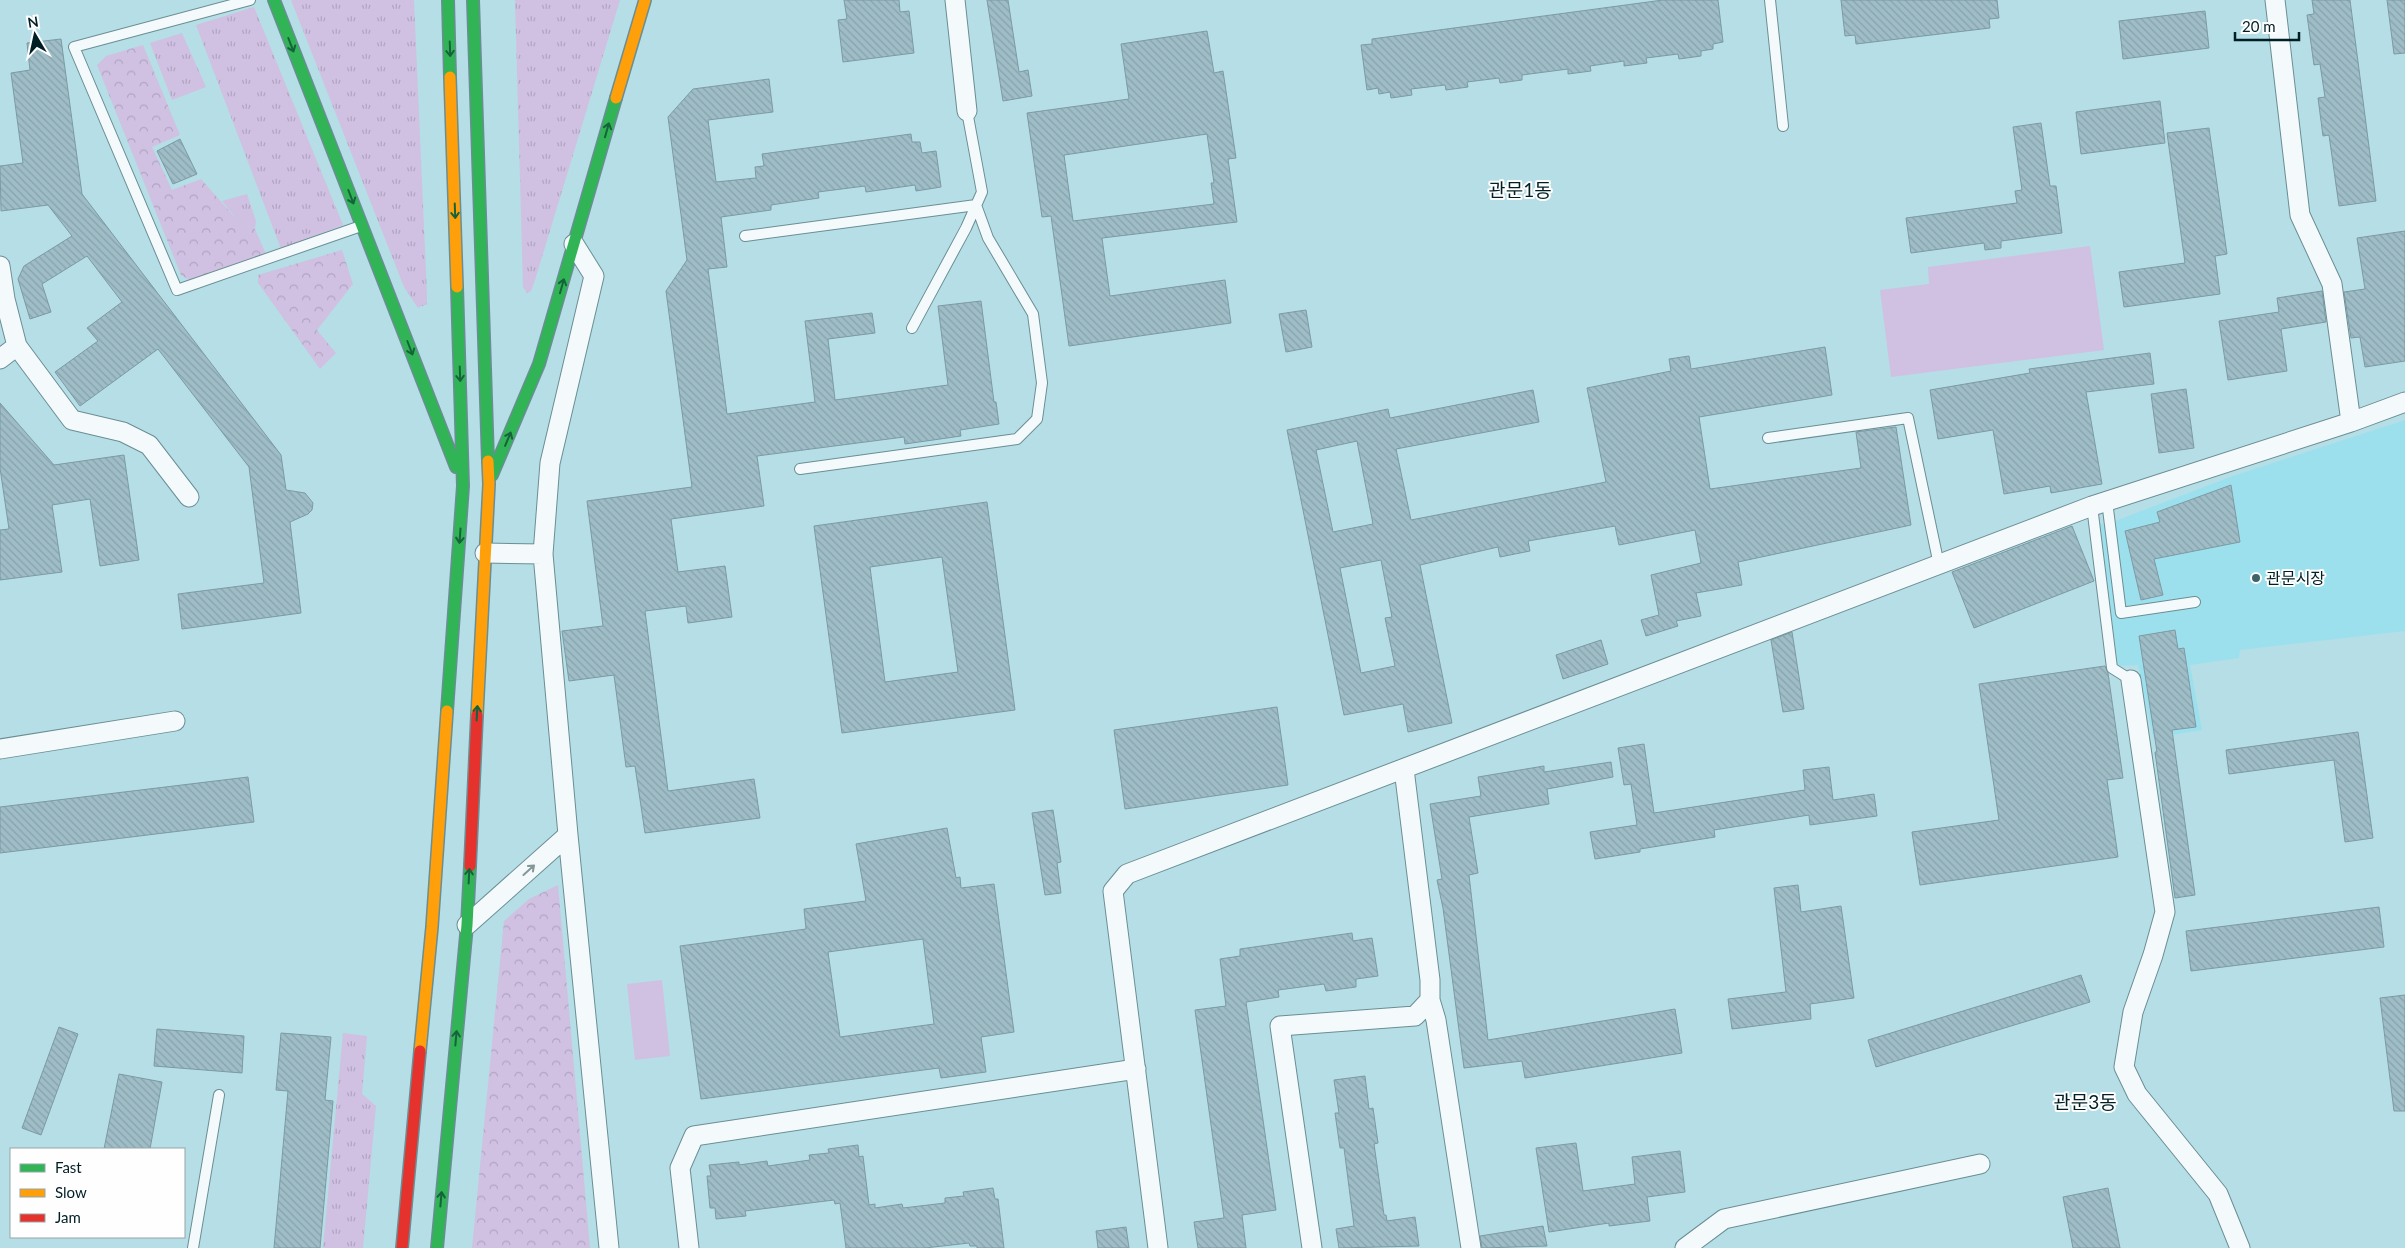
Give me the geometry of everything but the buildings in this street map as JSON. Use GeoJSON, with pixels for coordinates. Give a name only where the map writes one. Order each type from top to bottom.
{"type":"FeatureCollection","features":[{"type":"Feature","properties":{"kind":"highway"},"geometry":{"type":"LineString","coordinates":[[274,0],[463,486]]}},
{"type":"Feature","properties":{"kind":"highway"},"geometry":{"type":"LineString","coordinates":[[402,1248],[432,927],[463,486],[448,0]]}},
{"type":"Feature","properties":{"kind":"highway"},"geometry":{"type":"LineString","coordinates":[[437,1248],[467,925],[489,484],[473,0]]}},
{"type":"Feature","properties":{"kind":"highway"},"geometry":{"type":"LineString","coordinates":[[489,484],[539,364],[645,0]]}},
{"type":"Feature","properties":{"kind":"street"},"geometry":{"type":"LineString","coordinates":[[954,0],[967,111]]}},
{"type":"Feature","properties":{"kind":"street"},"geometry":{"type":"LineString","coordinates":[[2275,0],[2300,216],[2332,284],[2351,422]]}},
{"type":"Feature","properties":{"kind":"street"},"geometry":{"type":"LineString","coordinates":[[574,244],[594,276],[550,463],[543,554],[568,835],[609,1248]]}},
{"type":"Feature","properties":{"kind":"street"},"geometry":{"type":"LineString","coordinates":[[0,266],[5,299],[17,346],[72,420],[123,432],[149,445],[189,497]]}},
{"type":"Feature","properties":{"kind":"street"},"geometry":{"type":"LineString","coordinates":[[0,360],[17,346]]}},
{"type":"Feature","properties":{"kind":"street"},"geometry":{"type":"LineString","coordinates":[[1158,1248],[1113,891],[1126,874],[2100,504],[2351,422],[2405,402]]}},
{"type":"Feature","properties":{"kind":"street"},"geometry":{"type":"LineString","coordinates":[[485,554],[543,554]]}},
{"type":"Feature","properties":{"kind":"street"},"geometry":{"type":"LineString","coordinates":[[2131,680],[2165,912],[2154,955],[2133,1012],[2124,1067],[2138,1094],[2218,1194],[2240,1248]]}},
{"type":"Feature","properties":{"kind":"street"},"geometry":{"type":"LineString","coordinates":[[0,749],[176,721]]}},
{"type":"Feature","properties":{"kind":"street"},"geometry":{"type":"LineString","coordinates":[[1404,769],[1430,980],[1430,1000],[1436,1020],[1471,1248]]}},
{"type":"Feature","properties":{"kind":"street"},"geometry":{"type":"LineString","coordinates":[[467,925],[568,835]]}},
{"type":"Feature","properties":{"kind":"street"},"geometry":{"type":"LineString","coordinates":[[1312,1248],[1280,1026],[1415,1016],[1430,1000]]}},
{"type":"Feature","properties":{"kind":"street"},"geometry":{"type":"LineString","coordinates":[[689,1248],[680,1168],[694,1136],[1136,1070]]}},
{"type":"Feature","properties":{"kind":"street"},"geometry":{"type":"LineString","coordinates":[[1685,1248],[1724,1219],[1980,1164]]}},
{"type":"Feature","properties":{"kind":"lane"},"geometry":{"type":"LineString","coordinates":[[250,0],[74,46],[177,290],[362,226]]}},
{"type":"Feature","properties":{"kind":"lane"},"geometry":{"type":"LineString","coordinates":[[1770,0],[1783,126]]}},
{"type":"Feature","properties":{"kind":"lane"},"geometry":{"type":"LineString","coordinates":[[912,328],[982,192],[967,111]]}},
{"type":"Feature","properties":{"kind":"lane"},"geometry":{"type":"LineString","coordinates":[[745,236],[976,205]]}},
{"type":"Feature","properties":{"kind":"lane"},"geometry":{"type":"LineString","coordinates":[[800,469],[1017,439],[1038,420],[1042,383],[1033,314],[988,238],[976,205]]}},
{"type":"Feature","properties":{"kind":"lane"},"geometry":{"type":"LineString","coordinates":[[1768,438],[1908,418],[1939,565]]}},
{"type":"Feature","properties":{"kind":"lane"},"geometry":{"type":"LineString","coordinates":[[2100,504],[2121,613],[2195,602]]}},
{"type":"Feature","properties":{"kind":"lane"},"geometry":{"type":"LineString","coordinates":[[2100,504],[2112,668],[2131,680]]}},
{"type":"Feature","properties":{"kind":"lane"},"geometry":{"type":"LineString","coordinates":[[193,1248],[219,1094]]}},
{"type":"Feature","properties":{"kind":"shaded area","name":"관문시장"},"geometry":{"type":"Polygon","coordinates":[[[2405,420],[2405,631],[2240,650],[2239,658],[2190,665],[2202,730],[2153,738],[2138,665],[2118,666],[2100,524],[2110,523],[2230,477],[2405,420]]]}},
{"type":"Feature","properties":{"kind":"green space"},"geometry":{"type":"Polygon","coordinates":[[[291,0],[414,0],[427,296],[427,304],[418,308],[404,287],[291,0]]]}},
{"type":"Feature","properties":{"kind":"green space"},"geometry":{"type":"Polygon","coordinates":[[[515,0],[620,0],[535,280],[531,291],[527,293],[523,287],[515,0]]]}},
{"type":"Feature","properties":{"kind":"green space"},"geometry":{"type":"Polygon","coordinates":[[[254,7],[343,225],[281,249],[196,25],[254,7]]]}},
{"type":"Feature","properties":{"kind":"green space"},"geometry":{"type":"Polygon","coordinates":[[[182,33],[206,87],[172,100],[150,43],[182,33]]]}},
{"type":"Feature","properties":{"kind":"green space"},"geometry":{"type":"Polygon","coordinates":[[[143,45],[180,135],[152,147],[172,190],[201,179],[238,221],[255,229],[266,254],[192,282],[181,275],[97,65],[106,56],[143,45]]]}},
{"type":"Feature","properties":{"kind":"green space"},"geometry":{"type":"Polygon","coordinates":[[[247,194],[256,221],[255,229],[238,221],[222,201],[247,194]]]}},
{"type":"Feature","properties":{"kind":"green space"},"geometry":{"type":"Polygon","coordinates":[[[2090,246],[2104,350],[1891,377],[1880,290],[1929,284],[1928,267],[2090,246]]]}},
{"type":"Feature","properties":{"kind":"green space"},"geometry":{"type":"Polygon","coordinates":[[[342,250],[353,284],[317,330],[336,353],[320,369],[258,283],[258,275],[342,250]]]}},
{"type":"Feature","properties":{"kind":"green space"},"geometry":{"type":"Polygon","coordinates":[[[558,885],[590,1248],[472,1248],[504,921],[529,899],[558,885]]]}},
{"type":"Feature","properties":{"kind":"green space"},"geometry":{"type":"Polygon","coordinates":[[[662,980],[670,1056],[635,1060],[627,984],[662,980]]]}},
{"type":"Feature","properties":{"kind":"green space"},"geometry":{"type":"Polygon","coordinates":[[[343,1033],[367,1036],[362,1094],[376,1106],[363,1248],[323,1248],[343,1033]]]}},
{"type":"Feature","properties":{"kind":"traffic: fast"},"geometry":{"type":"LineString","coordinates":[[274,0],[456,467]]}},
{"type":"Feature","properties":{"kind":"traffic: fast"},"geometry":{"type":"LineString","coordinates":[[448,0],[450,77]]}},
{"type":"Feature","properties":{"kind":"traffic: fast"},"geometry":{"type":"LineString","coordinates":[[473,0],[488,461]]}},
{"type":"Feature","properties":{"kind":"traffic: fast"},"geometry":{"type":"LineString","coordinates":[[492,475],[539,364],[616,98]]}},
{"type":"Feature","properties":{"kind":"traffic: fast"},"geometry":{"type":"LineString","coordinates":[[447,711],[463,486],[457,287]]}},
{"type":"Feature","properties":{"kind":"traffic: fast"},"geometry":{"type":"LineString","coordinates":[[437,1248],[467,925],[470,866]]}},
{"type":"Feature","properties":{"kind":"traffic: slow"},"geometry":{"type":"LineString","coordinates":[[616,98],[645,0]]}},
{"type":"Feature","properties":{"kind":"traffic: slow"},"geometry":{"type":"LineString","coordinates":[[450,77],[457,287]]}},
{"type":"Feature","properties":{"kind":"traffic: slow"},"geometry":{"type":"LineString","coordinates":[[477,715],[489,484],[488,461]]}},
{"type":"Feature","properties":{"kind":"traffic: slow"},"geometry":{"type":"LineString","coordinates":[[420,1051],[432,927],[447,711]]}},
{"type":"Feature","properties":{"kind":"traffic: jam"},"geometry":{"type":"LineString","coordinates":[[470,866],[477,715]]}},
{"type":"Feature","properties":{"kind":"traffic: jam"},"geometry":{"type":"LineString","coordinates":[[402,1248],[420,1051]]}},
{"type":"Feature","properties":{"kind":"place","name":"관문시장"},"geometry":{"type":"Point","coordinates":[2256,578]}},
{"type":"Feature","properties":{"kind":"district","name":"관문1동"},"geometry":{"type":"Point","coordinates":[1520,190]}},
{"type":"Feature","properties":{"kind":"district","name":"관문3동"},"geometry":{"type":"Point","coordinates":[2085,1102]}}]}
